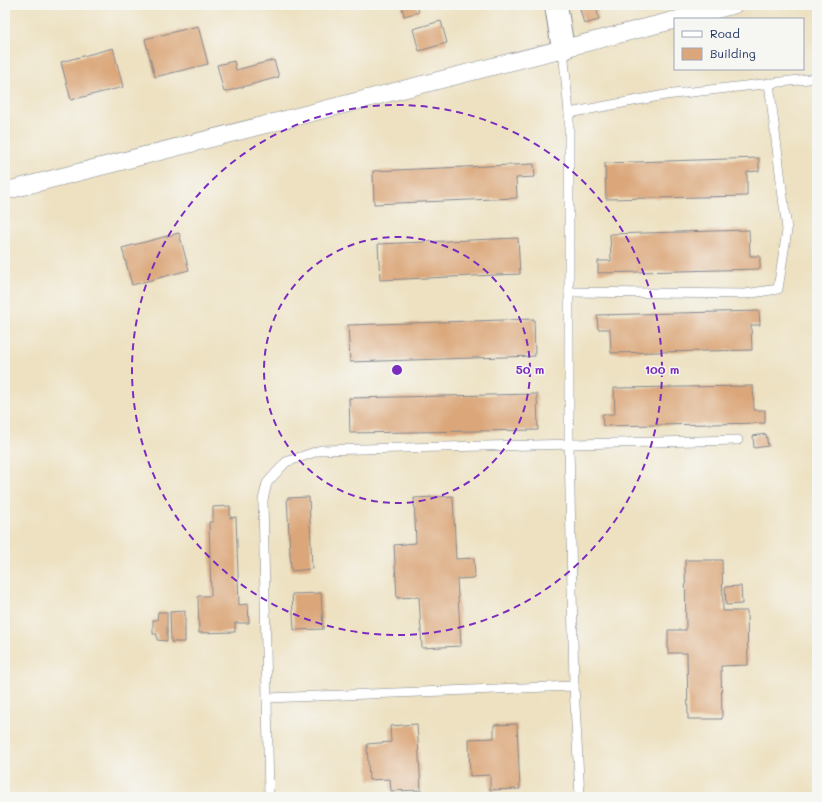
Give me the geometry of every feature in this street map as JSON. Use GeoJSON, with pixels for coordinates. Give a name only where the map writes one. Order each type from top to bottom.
{"type":"FeatureCollection","features":[{"type":"Feature","properties":{"kind":"street"},"geometry":{"type":"LineString","coordinates":[[556,5],[563,48]]}},
{"type":"Feature","properties":{"kind":"street"},"geometry":{"type":"LineString","coordinates":[[683,18],[734,5]]}},
{"type":"Feature","properties":{"kind":"street"},"geometry":{"type":"LineString","coordinates":[[5,191],[674,20]]}},
{"type":"Feature","properties":{"kind":"lane"},"geometry":{"type":"LineString","coordinates":[[563,48],[569,113],[569,444],[574,686],[580,797]]}},
{"type":"Feature","properties":{"kind":"lane"},"geometry":{"type":"LineString","coordinates":[[569,113],[665,95],[817,78]]}},
{"type":"Feature","properties":{"kind":"lane"},"geometry":{"type":"LineString","coordinates":[[569,292],[745,294],[778,289],[787,230],[769,83]]}},
{"type":"Feature","properties":{"kind":"lane"},"geometry":{"type":"LineString","coordinates":[[269,797],[263,500],[267,483],[286,462],[321,450],[738,440]]}},
{"type":"Feature","properties":{"kind":"lane"},"geometry":{"type":"LineString","coordinates":[[267,698],[574,686]]}},
{"type":"Feature","properties":{"kind":"building"},"geometry":{"type":"Polygon","coordinates":[[[417,5],[419,12],[404,16],[402,7],[417,5]]]}},
{"type":"Feature","properties":{"kind":"building"},"geometry":{"type":"Polygon","coordinates":[[[596,5],[599,20],[584,24],[580,9],[596,5]]]}},
{"type":"Feature","properties":{"kind":"building"},"geometry":{"type":"Polygon","coordinates":[[[441,21],[447,43],[419,51],[413,29],[441,21]]]}},
{"type":"Feature","properties":{"kind":"building"},"geometry":{"type":"Polygon","coordinates":[[[198,26],[208,64],[155,77],[145,39],[198,26]]]}},
{"type":"Feature","properties":{"kind":"building"},"geometry":{"type":"Polygon","coordinates":[[[113,48],[123,87],[71,100],[61,62],[113,48]]]}},
{"type":"Feature","properties":{"kind":"building"},"geometry":{"type":"Polygon","coordinates":[[[274,60],[279,77],[224,92],[217,65],[234,61],[236,70],[274,60]]]}},
{"type":"Feature","properties":{"kind":"building"},"geometry":{"type":"Polygon","coordinates":[[[759,158],[759,171],[747,172],[747,196],[606,199],[605,163],[759,158]]]}},
{"type":"Feature","properties":{"kind":"building"},"geometry":{"type":"Polygon","coordinates":[[[534,164],[535,177],[516,178],[517,198],[374,204],[373,171],[534,164]]]}},
{"type":"Feature","properties":{"kind":"building"},"geometry":{"type":"Polygon","coordinates":[[[814,228],[817,228],[817,253],[815,253],[814,228]]]}},
{"type":"Feature","properties":{"kind":"building"},"geometry":{"type":"Polygon","coordinates":[[[749,230],[750,256],[760,256],[760,269],[598,273],[598,261],[611,261],[610,234],[749,230]]]}},
{"type":"Feature","properties":{"kind":"building"},"geometry":{"type":"Polygon","coordinates":[[[179,233],[189,270],[132,285],[122,248],[179,233]]]}},
{"type":"Feature","properties":{"kind":"building"},"geometry":{"type":"Polygon","coordinates":[[[518,238],[520,274],[380,280],[378,244],[518,238]]]}},
{"type":"Feature","properties":{"kind":"building"},"geometry":{"type":"Polygon","coordinates":[[[759,311],[760,325],[751,325],[752,350],[611,353],[610,329],[598,329],[597,315],[759,311]]]}},
{"type":"Feature","properties":{"kind":"building"},"geometry":{"type":"Polygon","coordinates":[[[534,319],[535,356],[350,362],[348,325],[534,319]]]}},
{"type":"Feature","properties":{"kind":"building"},"geometry":{"type":"Polygon","coordinates":[[[753,386],[754,410],[765,410],[765,423],[603,426],[602,414],[615,414],[614,388],[753,386]]]}},
{"type":"Feature","properties":{"kind":"building"},"geometry":{"type":"Polygon","coordinates":[[[537,394],[538,430],[350,433],[349,398],[537,394]]]}},
{"type":"Feature","properties":{"kind":"building"},"geometry":{"type":"Polygon","coordinates":[[[766,434],[768,446],[754,448],[753,436],[766,434]]]}},
{"type":"Feature","properties":{"kind":"building"},"geometry":{"type":"Polygon","coordinates":[[[453,496],[456,559],[474,558],[475,578],[457,579],[461,646],[422,648],[419,597],[397,598],[394,545],[416,543],[414,498],[453,496]]]}},
{"type":"Feature","properties":{"kind":"building"},"geometry":{"type":"Polygon","coordinates":[[[309,497],[312,569],[291,571],[287,498],[309,497]]]}},
{"type":"Feature","properties":{"kind":"building"},"geometry":{"type":"Polygon","coordinates":[[[230,506],[230,518],[236,517],[239,605],[248,604],[249,623],[235,623],[235,632],[199,633],[198,596],[211,596],[209,522],[213,522],[213,507],[230,506]]]}},
{"type":"Feature","properties":{"kind":"building"},"geometry":{"type":"Polygon","coordinates":[[[685,560],[722,560],[723,611],[747,611],[748,665],[721,666],[722,719],[688,719],[687,653],[668,653],[668,630],[686,630],[685,560]]]}},
{"type":"Feature","properties":{"kind":"building"},"geometry":{"type":"Polygon","coordinates":[[[741,586],[742,604],[726,605],[725,587],[741,586]]]}},
{"type":"Feature","properties":{"kind":"building"},"geometry":{"type":"Polygon","coordinates":[[[321,593],[323,629],[294,630],[292,594],[321,593]]]}},
{"type":"Feature","properties":{"kind":"building"},"geometry":{"type":"Polygon","coordinates":[[[185,611],[185,642],[171,642],[170,612],[185,611]]]}},
{"type":"Feature","properties":{"kind":"building"},"geometry":{"type":"Polygon","coordinates":[[[158,612],[167,612],[167,641],[157,640],[157,634],[153,634],[153,620],[157,620],[158,612]]]}},
{"type":"Feature","properties":{"kind":"building"},"geometry":{"type":"Polygon","coordinates":[[[417,724],[421,790],[391,791],[390,779],[369,780],[367,744],[391,742],[390,726],[417,724]]]}},
{"type":"Feature","properties":{"kind":"building"},"geometry":{"type":"Polygon","coordinates":[[[517,724],[520,789],[490,790],[490,775],[470,776],[469,739],[494,738],[494,725],[517,724]]]}}]}
